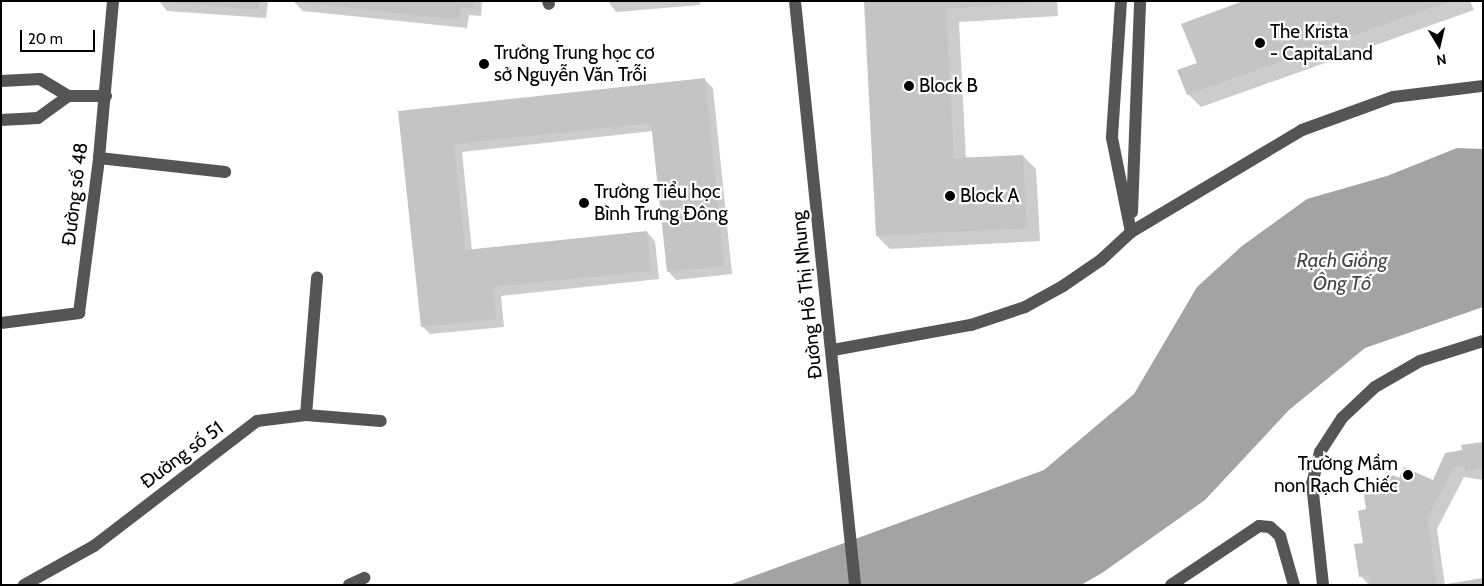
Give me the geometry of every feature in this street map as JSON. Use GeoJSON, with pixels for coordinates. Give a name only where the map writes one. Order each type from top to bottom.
{"type":"FeatureCollection","features":[{"type":"Feature","properties":{"kind":"street","name":"Đường số 48"},"geometry":{"type":"LineString","coordinates":[[1,323],[79,313],[106,96],[113,1]]}},
{"type":"Feature","properties":{"kind":"street","name":"Đường Hồ Thị Nhung"},"geometry":{"type":"LineString","coordinates":[[795,1],[833,350],[839,437],[855,585]]}},
{"type":"Feature","properties":{"kind":"street"},"geometry":{"type":"LineString","coordinates":[[1121,1],[1118,17],[1112,138],[1131,232]]}},
{"type":"Feature","properties":{"kind":"street"},"geometry":{"type":"LineString","coordinates":[[1131,232],[1140,1]]}},
{"type":"Feature","properties":{"kind":"street"},"geometry":{"type":"LineString","coordinates":[[1118,17],[1138,18]]}},
{"type":"Feature","properties":{"kind":"street"},"geometry":{"type":"LineString","coordinates":[[1,81],[40,79],[68,96],[106,96]]}},
{"type":"Feature","properties":{"kind":"street"},"geometry":{"type":"LineString","coordinates":[[833,350],[971,325],[1025,307],[1093,265],[1131,232],[1302,130],[1392,98],[1483,86]]}},
{"type":"Feature","properties":{"kind":"street"},"geometry":{"type":"LineString","coordinates":[[1,120],[38,118],[68,96]]}},
{"type":"Feature","properties":{"kind":"street"},"geometry":{"type":"LineString","coordinates":[[99,158],[225,172]]}},
{"type":"Feature","properties":{"kind":"street"},"geometry":{"type":"LineString","coordinates":[[306,416],[317,277]]}},
{"type":"Feature","properties":{"kind":"street"},"geometry":{"type":"LineString","coordinates":[[1323,585],[1312,484],[1320,452],[1342,418],[1375,387],[1420,361],[1483,342]]}},
{"type":"Feature","properties":{"kind":"street","name":"Đường số 51"},"geometry":{"type":"LineString","coordinates":[[24,585],[94,546],[257,421],[306,416],[381,421]]}},
{"type":"Feature","properties":{"kind":"street"},"geometry":{"type":"LineString","coordinates":[[1171,585],[1259,526],[1270,528],[1280,536],[1294,585]]}},
{"type":"Feature","properties":{"kind":"street"},"geometry":{"type":"LineString","coordinates":[[349,585],[364,578]]}},
{"type":"Feature","properties":{"kind":"water","name":"Rạch Giồng Ông Tố"},"geometry":{"type":"Polygon","coordinates":[[[1457,148],[1483,149],[1483,307],[1365,348],[1289,410],[1205,500],[1102,573],[1081,585],[729,585],[1044,470],[1134,394],[1197,287],[1242,246],[1307,199],[1387,176],[1457,148]]]}},
{"type":"Feature","properties":{"kind":"building"},"geometry":{"type":"Polygon","coordinates":[[[158,1],[259,1],[258,10],[158,1]]]}},
{"type":"Feature","properties":{"kind":"building"},"geometry":{"type":"Polygon","coordinates":[[[291,1],[473,1],[473,8],[461,7],[459,20],[291,1]]]}},
{"type":"Feature","properties":{"kind":"building"},"geometry":{"type":"Polygon","coordinates":[[[864,1],[1045,1],[946,9],[954,158],[1023,155],[1027,228],[876,236],[864,1]]]}},
{"type":"Feature","properties":{"kind":"building","name":"The Krista - CapitaLand"},"geometry":{"type":"Polygon","coordinates":[[[1243,1],[1447,2],[1187,95],[1177,70],[1197,63],[1181,24],[1243,1]]]}},
{"type":"Feature","properties":{"kind":"building"},"geometry":{"type":"Polygon","coordinates":[[[705,78],[724,266],[667,272],[651,123],[454,144],[465,250],[647,231],[651,271],[493,287],[496,319],[421,327],[398,111],[705,78]]]}},
{"type":"Feature","properties":{"kind":"building"},"geometry":{"type":"Polygon","coordinates":[[[1483,442],[1483,468],[1465,471],[1464,465],[1454,467],[1427,518],[1437,585],[1371,585],[1369,575],[1359,577],[1354,544],[1363,543],[1358,511],[1366,509],[1363,488],[1380,485],[1386,472],[1399,478],[1404,467],[1433,480],[1445,453],[1462,450],[1461,445],[1483,442]]]}},
{"type":"Feature","properties":{"kind":"building"},"geometry":{"type":"Polygon","coordinates":[[[1483,578],[1483,585],[1447,585],[1447,584],[1483,578]]]}},
{"type":"Feature","properties":{"kind":"place","name":"The Krista - CapitaLand"},"geometry":{"type":"Point","coordinates":[1260,43]}},
{"type":"Feature","properties":{"kind":"place","name":"Trường Trung học cơ sở Nguyễn Văn Trỗi"},"geometry":{"type":"Point","coordinates":[484,64]}},
{"type":"Feature","properties":{"kind":"place","name":"Block B"},"geometry":{"type":"Point","coordinates":[909,86]}},
{"type":"Feature","properties":{"kind":"place","name":"Block A"},"geometry":{"type":"Point","coordinates":[950,196]}},
{"type":"Feature","properties":{"kind":"place","name":"Trường Tiểu học Bình Trưng Đông"},"geometry":{"type":"Point","coordinates":[584,203]}},
{"type":"Feature","properties":{"kind":"place","name":"Trường Mầm non Rạch Chiếc"},"geometry":{"type":"Point","coordinates":[1408,475]}}]}
